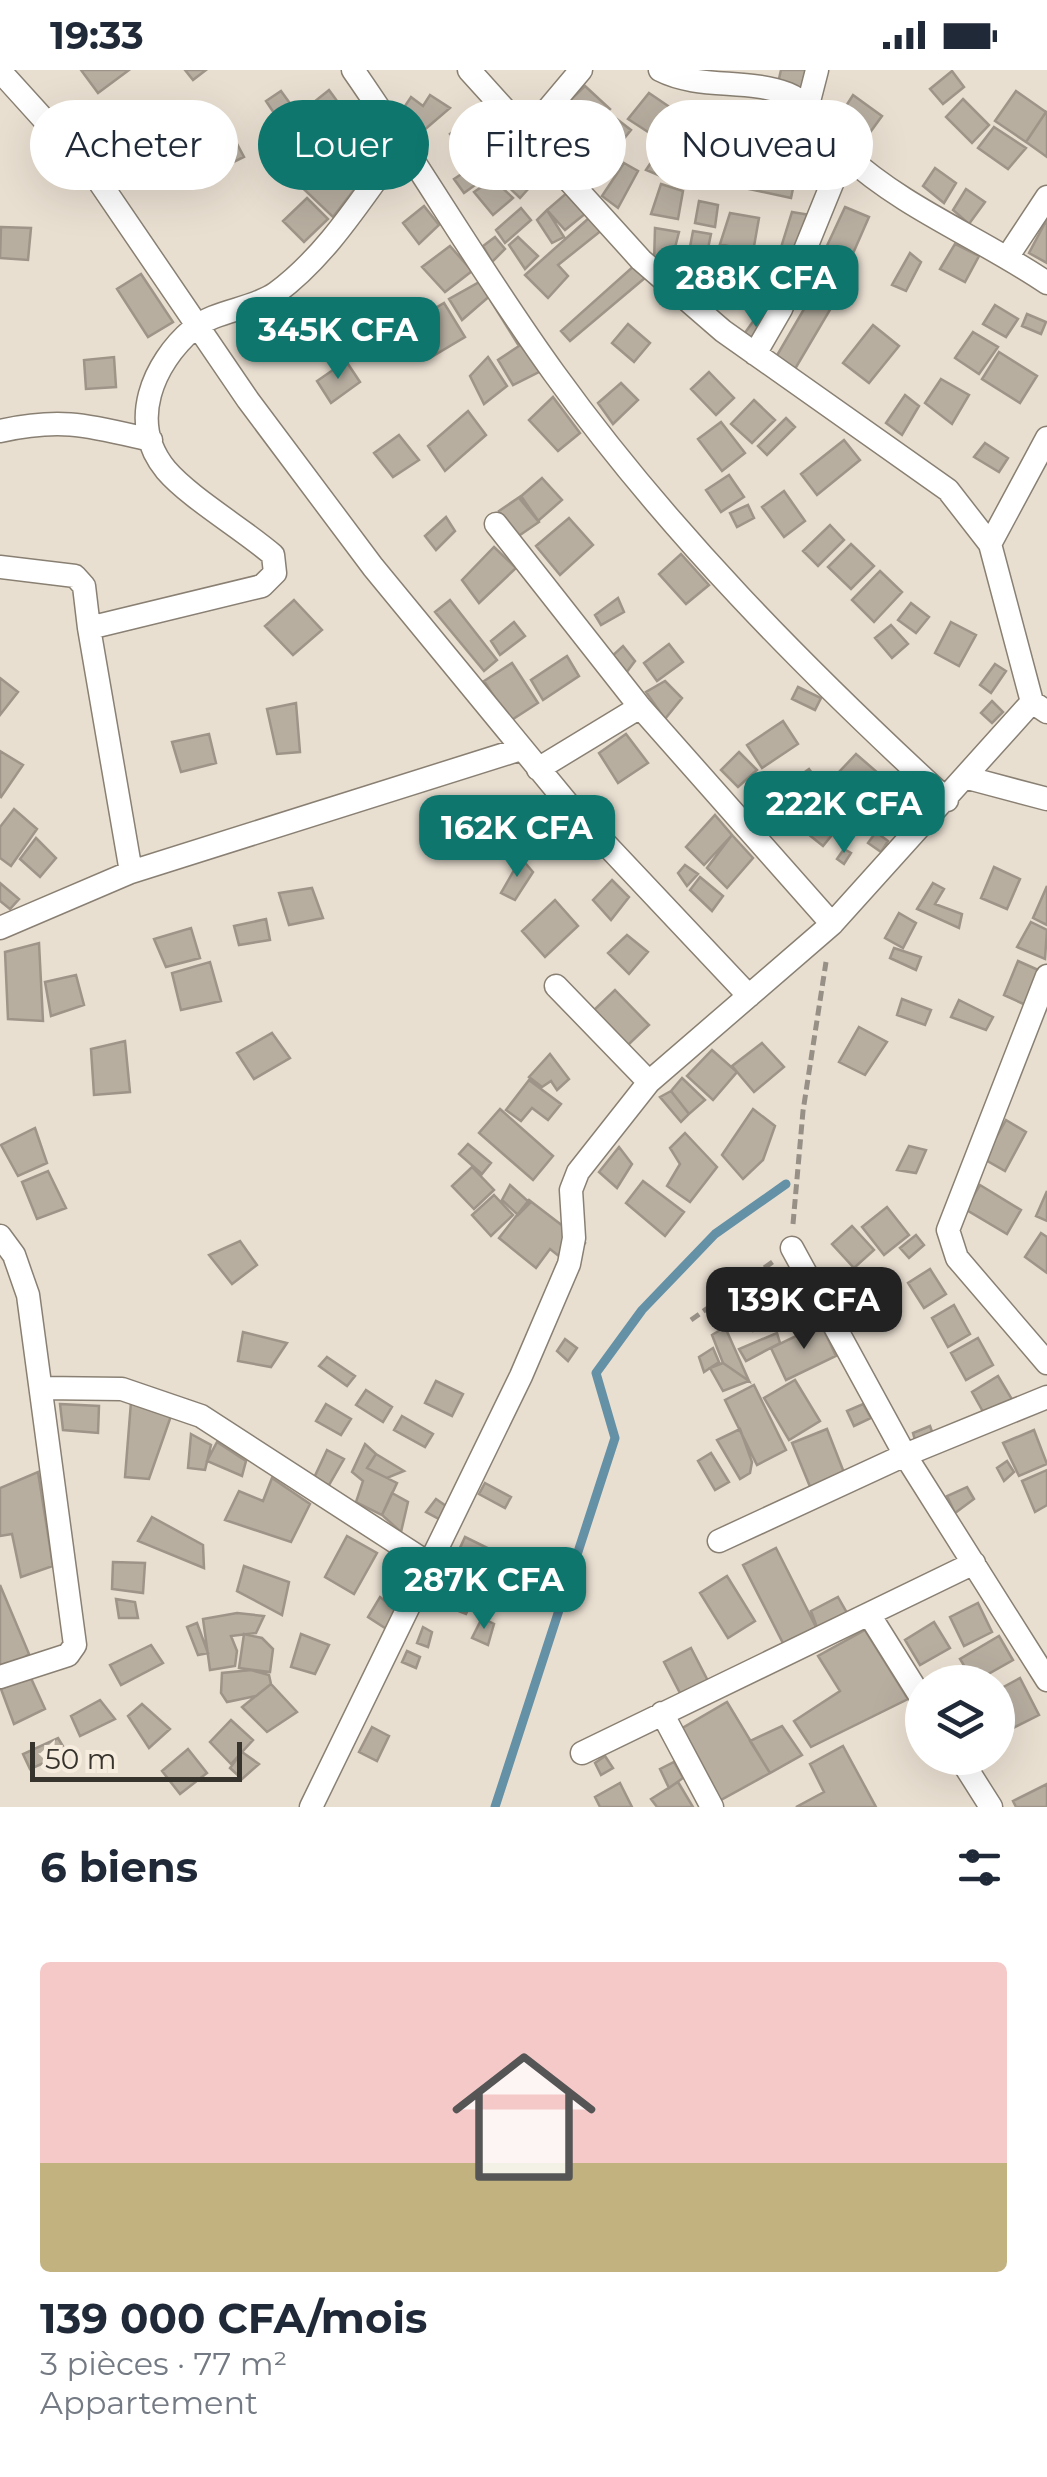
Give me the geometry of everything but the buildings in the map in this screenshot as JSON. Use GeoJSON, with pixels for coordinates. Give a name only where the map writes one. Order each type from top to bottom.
{"type":"FeatureCollection","features":[{"type":"Feature","properties":{"kind":"street"},"geometry":{"type":"LineString","coordinates":[[354,70],[375,100]]}},
{"type":"Feature","properties":{"kind":"street"},"geometry":{"type":"LineString","coordinates":[[470,70],[497,100]]}},
{"type":"Feature","properties":{"kind":"street"},"geometry":{"type":"LineString","coordinates":[[555,100],[580,70]]}},
{"type":"Feature","properties":{"kind":"street"},"geometry":{"type":"LineString","coordinates":[[660,70],[677,78],[778,92],[792,100]]}},
{"type":"Feature","properties":{"kind":"street"},"geometry":{"type":"LineString","coordinates":[[809,100],[816,70]]}},
{"type":"Feature","properties":{"kind":"street"},"geometry":{"type":"LineString","coordinates":[[0,71],[96,177],[308,482],[521,749],[749,996]]}},
{"type":"Feature","properties":{"kind":"street"},"geometry":{"type":"LineString","coordinates":[[873,177],[1047,282]]}},
{"type":"Feature","properties":{"kind":"street"},"geometry":{"type":"LineString","coordinates":[[429,180],[552,370],[712,569],[804,668],[947,800]]}},
{"type":"Feature","properties":{"kind":"street"},"geometry":{"type":"LineString","coordinates":[[89,628],[262,586],[275,573],[273,555],[167,472],[150,440],[147,401],[152,380],[166,356],[197,325],[251,308],[310,264],[367,190]]}},
{"type":"Feature","properties":{"kind":"street"},"geometry":{"type":"LineString","coordinates":[[311,1807],[432,1564],[569,1264],[574,1238],[573,1180],[649,1082],[832,924],[1040,707],[990,544],[960,504],[931,476],[755,354],[641,260],[578,190]]}},
{"type":"Feature","properties":{"kind":"street"},"geometry":{"type":"LineString","coordinates":[[755,354],[781,309],[829,190]]}},
{"type":"Feature","properties":{"kind":"street"},"geometry":{"type":"LineString","coordinates":[[1008,256],[1047,197]]}},
{"type":"Feature","properties":{"kind":"street"},"geometry":{"type":"LineString","coordinates":[[0,431],[48,421],[73,422],[150,440]]}},
{"type":"Feature","properties":{"kind":"street"},"geometry":{"type":"LineString","coordinates":[[990,544],[1047,438]]}},
{"type":"Feature","properties":{"kind":"street"},"geometry":{"type":"LineString","coordinates":[[496,524],[640,707],[832,924]]}},
{"type":"Feature","properties":{"kind":"street"},"geometry":{"type":"LineString","coordinates":[[0,567],[75,576],[84,586],[131,872]]}},
{"type":"Feature","properties":{"kind":"street"},"geometry":{"type":"LineString","coordinates":[[538,768],[640,707]]}},
{"type":"Feature","properties":{"kind":"street"},"geometry":{"type":"LineString","coordinates":[[0,928],[131,872],[521,749]]}},
{"type":"Feature","properties":{"kind":"street"},"geometry":{"type":"LineString","coordinates":[[968,778],[1047,799]]}},
{"type":"Feature","properties":{"kind":"street"},"geometry":{"type":"LineString","coordinates":[[1047,976],[948,1230],[957,1258],[1047,1363]]}},
{"type":"Feature","properties":{"kind":"street"},"geometry":{"type":"LineString","coordinates":[[556,986],[649,1082]]}},
{"type":"Feature","properties":{"kind":"street"},"geometry":{"type":"LineString","coordinates":[[0,1236],[22,1275],[44,1388],[75,1645],[68,1655],[0,1677]]}},
{"type":"Feature","properties":{"kind":"street"},"geometry":{"type":"LineString","coordinates":[[792,1248],[904,1456],[1047,1680]]}},
{"type":"Feature","properties":{"kind":"street"},"geometry":{"type":"LineString","coordinates":[[44,1388],[122,1389],[201,1416],[432,1564]]}},
{"type":"Feature","properties":{"kind":"street"},"geometry":{"type":"LineString","coordinates":[[719,1541],[904,1456],[1047,1398]]}},
{"type":"Feature","properties":{"kind":"street"},"geometry":{"type":"LineString","coordinates":[[582,1753],[974,1563]]}},
{"type":"Feature","properties":{"kind":"street"},"geometry":{"type":"LineString","coordinates":[[870,1616],[905,1672]]}},
{"type":"Feature","properties":{"kind":"street"},"geometry":{"type":"LineString","coordinates":[[662,1713],[712,1807]]}},
{"type":"Feature","properties":{"kind":"street"},"geometry":{"type":"LineString","coordinates":[[971,1775],[991,1807]]}},
{"type":"Feature","properties":{"kind":"path"},"geometry":{"type":"LineString","coordinates":[[691,1320],[792,1248],[804,1111],[832,924]]}},
{"type":"Feature","properties":{"kind":"waterway"},"geometry":{"type":"LineString","coordinates":[[495,1807],[615,1438],[596,1373],[642,1310],[715,1234],[786,1184]]}}]}
